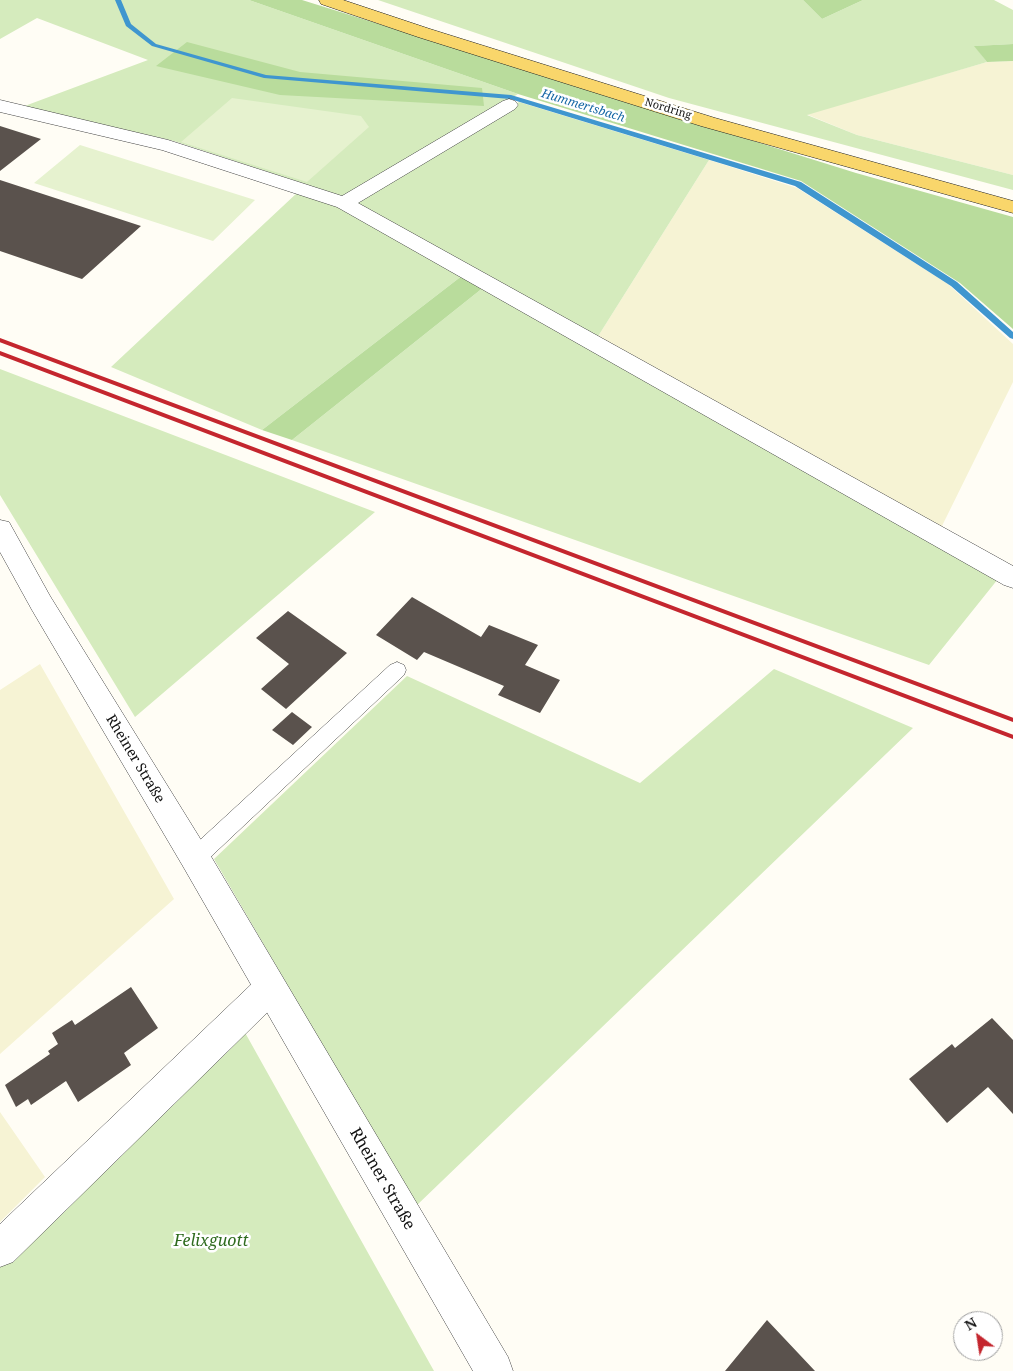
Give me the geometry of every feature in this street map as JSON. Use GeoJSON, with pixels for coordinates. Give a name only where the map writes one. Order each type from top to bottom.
{"type":"FeatureCollection","features":[{"type":"Feature","properties":{"kind":"main road","name":"Nordring"},"geometry":{"type":"LineString","coordinates":[[327,0],[424,33],[708,122],[1013,207]]}},
{"type":"Feature","properties":{"kind":"street"},"geometry":{"type":"LineString","coordinates":[[344,203],[509,105]]}},
{"type":"Feature","properties":{"kind":"street"},"geometry":{"type":"LineString","coordinates":[[0,106],[168,146],[344,203],[1013,578]]}},
{"type":"Feature","properties":{"kind":"street","name":"Rheiner Straße"},"geometry":{"type":"LineString","coordinates":[[0,529],[41,603],[195,858],[494,1371]]}},
{"type":"Feature","properties":{"kind":"street"},"geometry":{"type":"LineString","coordinates":[[0,1249],[270,988]]}},
{"type":"Feature","properties":{"kind":"lane"},"geometry":{"type":"LineString","coordinates":[[195,858],[397,670]]}},
{"type":"Feature","properties":{"kind":"shaded area"},"geometry":{"type":"Polygon","coordinates":[[[1013,61],[1013,175],[857,135],[806,114],[987,62],[1013,61]]]}},
{"type":"Feature","properties":{"kind":"shaded area"},"geometry":{"type":"Polygon","coordinates":[[[709,160],[797,188],[948,284],[1013,344],[1013,382],[940,530],[597,338],[709,160]]]}},
{"type":"Feature","properties":{"kind":"shaded area"},"geometry":{"type":"Polygon","coordinates":[[[40,664],[174,899],[0,1054],[0,690],[40,664]]]}},
{"type":"Feature","properties":{"kind":"shaded area"},"geometry":{"type":"Polygon","coordinates":[[[0,1112],[45,1177],[0,1222],[0,1112]]]}},
{"type":"Feature","properties":{"kind":"green space"},"geometry":{"type":"Polygon","coordinates":[[[0,0],[249,0],[518,94],[344,197],[174,141],[22,107],[148,60],[37,18],[0,39],[0,0]]]}},
{"type":"Feature","properties":{"kind":"green space"},"geometry":{"type":"Polygon","coordinates":[[[249,0],[302,0],[856,173],[1013,217],[1013,329],[960,283],[801,181],[518,94],[249,0]]]}},
{"type":"Feature","properties":{"kind":"green space"},"geometry":{"type":"Polygon","coordinates":[[[378,0],[803,0],[822,19],[863,0],[994,0],[1013,10],[1013,44],[975,46],[987,62],[807,115],[857,135],[1013,175],[1013,190],[669,98],[378,0]]]}},
{"type":"Feature","properties":{"kind":"green space"},"geometry":{"type":"Polygon","coordinates":[[[803,0],[863,0],[822,19],[803,0]]]}},
{"type":"Feature","properties":{"kind":"green space"},"geometry":{"type":"Polygon","coordinates":[[[187,42],[300,72],[482,88],[484,106],[280,95],[156,66],[187,42]]]}},
{"type":"Feature","properties":{"kind":"green space"},"geometry":{"type":"Polygon","coordinates":[[[1013,44],[1013,61],[987,62],[974,46],[1013,44]]]}},
{"type":"Feature","properties":{"kind":"green space"},"geometry":{"type":"Polygon","coordinates":[[[232,98],[361,116],[369,127],[307,182],[181,142],[232,98]]]}},
{"type":"Feature","properties":{"kind":"green space"},"geometry":{"type":"Polygon","coordinates":[[[519,102],[709,160],[597,338],[352,203],[519,102]]]}},
{"type":"Feature","properties":{"kind":"green space"},"geometry":{"type":"Polygon","coordinates":[[[80,145],[255,200],[213,241],[34,183],[80,145]]]}},
{"type":"Feature","properties":{"kind":"green space"},"geometry":{"type":"Polygon","coordinates":[[[298,192],[343,209],[463,275],[262,430],[111,367],[298,192]]]}},
{"type":"Feature","properties":{"kind":"green space"},"geometry":{"type":"Polygon","coordinates":[[[463,275],[484,287],[292,440],[262,430],[463,275]]]}},
{"type":"Feature","properties":{"kind":"green space"},"geometry":{"type":"Polygon","coordinates":[[[484,287],[998,579],[929,665],[292,440],[484,287]]]}},
{"type":"Feature","properties":{"kind":"green space"},"geometry":{"type":"Polygon","coordinates":[[[0,369],[375,512],[135,717],[0,495],[0,369]]]}},
{"type":"Feature","properties":{"kind":"green space"},"geometry":{"type":"Polygon","coordinates":[[[774,669],[913,728],[416,1206],[214,859],[407,676],[640,783],[774,669]]]}},
{"type":"Feature","properties":{"kind":"green space","name":"Felixguott"},"geometry":{"type":"Polygon","coordinates":[[[243,1029],[434,1371],[0,1371],[0,1266],[243,1029]]]}},
{"type":"Feature","properties":{"kind":"building"},"geometry":{"type":"Polygon","coordinates":[[[0,126],[41,139],[0,171],[0,126]]]}},
{"type":"Feature","properties":{"kind":"building"},"geometry":{"type":"Polygon","coordinates":[[[0,180],[141,226],[82,279],[0,251],[0,180]]]}},
{"type":"Feature","properties":{"kind":"building"},"geometry":{"type":"Polygon","coordinates":[[[412,597],[481,637],[489,625],[538,645],[525,665],[560,680],[540,713],[498,695],[504,686],[424,652],[417,660],[376,635],[412,597]]]}},
{"type":"Feature","properties":{"kind":"building"},"geometry":{"type":"Polygon","coordinates":[[[288,611],[347,653],[286,709],[261,689],[289,664],[256,638],[288,611]]]}},
{"type":"Feature","properties":{"kind":"building"},"geometry":{"type":"Polygon","coordinates":[[[292,712],[312,727],[293,745],[272,730],[292,712]]]}},
{"type":"Feature","properties":{"kind":"building"},"geometry":{"type":"Polygon","coordinates":[[[131,987],[158,1028],[124,1053],[131,1065],[78,1102],[66,1081],[31,1105],[28,1099],[16,1107],[5,1085],[50,1054],[48,1051],[58,1044],[52,1033],[72,1020],[75,1025],[131,987]]]}},
{"type":"Feature","properties":{"kind":"building"},"geometry":{"type":"Polygon","coordinates":[[[992,1018],[1013,1040],[1013,1114],[988,1087],[947,1123],[909,1079],[952,1044],[955,1048],[992,1018]]]}},
{"type":"Feature","properties":{"kind":"building"},"geometry":{"type":"Polygon","coordinates":[[[767,1320],[815,1371],[725,1371],[767,1320]]]}},
{"type":"Feature","properties":{"kind":"waterway","name":"Hummertsbach"},"geometry":{"type":"LineString","coordinates":[[118,0],[128,25],[154,45],[266,77],[511,97],[798,184],[954,284],[1013,336]]}},
{"type":"Feature","properties":{"kind":"railway"},"geometry":{"type":"LineString","coordinates":[[0,340],[1013,720]]}},
{"type":"Feature","properties":{"kind":"railway"},"geometry":{"type":"LineString","coordinates":[[0,353],[1013,737]]}}]}
